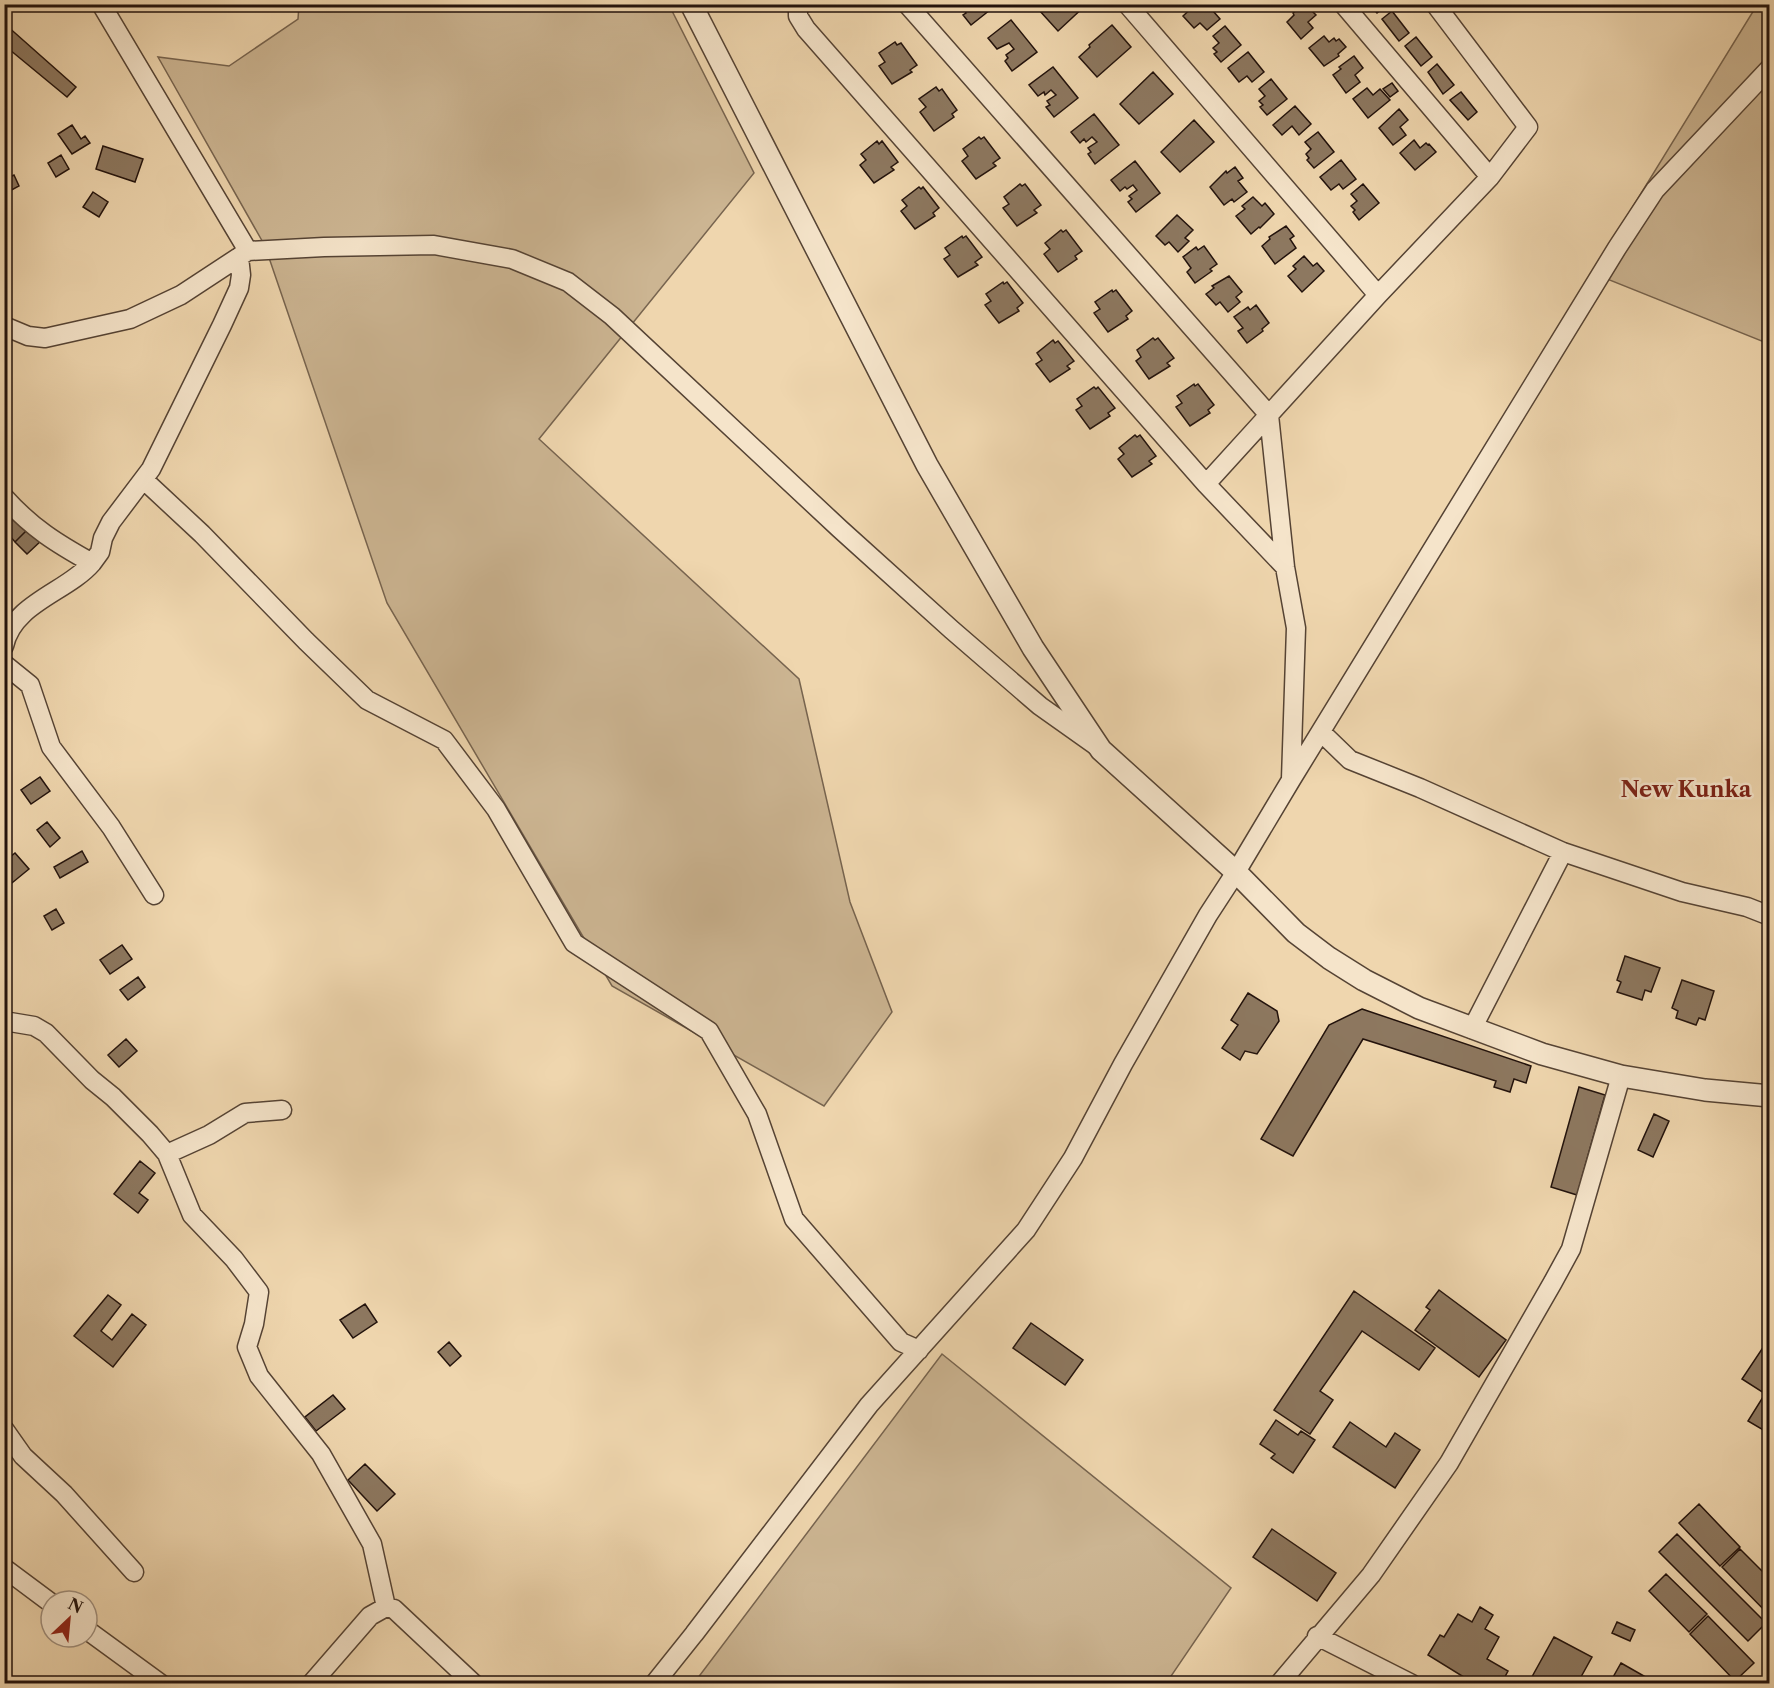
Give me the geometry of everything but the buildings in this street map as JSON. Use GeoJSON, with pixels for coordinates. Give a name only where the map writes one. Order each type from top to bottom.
{"type":"FeatureCollection","features":[{"type":"Feature","properties":{"kind":"street"},"geometry":{"type":"LineString","coordinates":[[4,646],[6,637],[22,615],[51,592],[83,573],[92,563],[111,522],[144,480],[239,288],[241,275],[243,254],[101,4]]}},
{"type":"Feature","properties":{"kind":"street"},"geometry":{"type":"LineString","coordinates":[[691,4],[927,465],[1033,648],[1101,750]]}},
{"type":"Feature","properties":{"kind":"street"},"geometry":{"type":"LineString","coordinates":[[798,4],[798,15],[806,28],[1206,484],[1285,567]]}},
{"type":"Feature","properties":{"kind":"street"},"geometry":{"type":"LineString","coordinates":[[908,4],[1269,415],[1285,567],[1296,628],[1290,780]]}},
{"type":"Feature","properties":{"kind":"street"},"geometry":{"type":"LineString","coordinates":[[1126,4],[1378,295]]}},
{"type":"Feature","properties":{"kind":"street"},"geometry":{"type":"LineString","coordinates":[[1343,4],[1490,177]]}},
{"type":"Feature","properties":{"kind":"street"},"geometry":{"type":"LineString","coordinates":[[1206,484],[1378,295],[1490,177],[1528,127],[1435,4]]}},
{"type":"Feature","properties":{"kind":"street"},"geometry":{"type":"LineString","coordinates":[[654,1683],[870,1405],[1026,1230],[1073,1158],[1123,1064],[1208,915],[1611,258],[1656,190],[1770,68]]}},
{"type":"Feature","properties":{"kind":"street"},"geometry":{"type":"LineString","coordinates":[[4,326],[28,336],[45,338],[129,319],[181,295],[243,254],[324,247],[434,245],[512,259],[568,282],[612,316],[840,530],[952,630],[1040,706],[1101,750],[1236,872],[1296,933],[1329,958],[1364,980],[1419,1008],[1542,1054],[1621,1076],[1705,1090],[1770,1096]]}},
{"type":"Feature","properties":{"kind":"street"},"geometry":{"type":"LineString","coordinates":[[144,480],[202,534],[367,700],[444,740],[496,809],[574,943],[708,1031],[757,1114],[794,1219],[901,1342],[919,1350]]}},
{"type":"Feature","properties":{"kind":"street"},"geometry":{"type":"LineString","coordinates":[[4,497],[53,542],[92,563]]}},
{"type":"Feature","properties":{"kind":"street"},"geometry":{"type":"LineString","coordinates":[[4,664],[30,685],[51,747],[111,826],[154,895]]}},
{"type":"Feature","properties":{"kind":"street"},"geometry":{"type":"LineString","coordinates":[[1322,732],[1350,760],[1420,788],[1563,852],[1682,892],[1747,906],[1770,916]]}},
{"type":"Feature","properties":{"kind":"street"},"geometry":{"type":"LineString","coordinates":[[1472,1029],[1563,852]]}},
{"type":"Feature","properties":{"kind":"street"},"geometry":{"type":"LineString","coordinates":[[4,1021],[27,1024],[46,1033],[92,1080],[124,1108],[167,1154],[192,1215],[234,1258],[259,1292],[254,1324],[247,1347],[259,1376],[321,1454],[372,1544],[386,1607]]}},
{"type":"Feature","properties":{"kind":"street"},"geometry":{"type":"LineString","coordinates":[[1279,1683],[1371,1575],[1449,1463],[1567,1257],[1605,1138],[1621,1076]]}},
{"type":"Feature","properties":{"kind":"street"},"geometry":{"type":"LineString","coordinates":[[167,1154],[209,1135],[245,1113],[282,1110]]}},
{"type":"Feature","properties":{"kind":"street"},"geometry":{"type":"LineString","coordinates":[[4,1429],[23,1456],[64,1494],[134,1572]]}},
{"type":"Feature","properties":{"kind":"street"},"geometry":{"type":"LineString","coordinates":[[4,1568],[39,1594]]}},
{"type":"Feature","properties":{"kind":"street"},"geometry":{"type":"LineString","coordinates":[[311,1683],[370,1616],[386,1607],[394,1609],[474,1683]]}},
{"type":"Feature","properties":{"kind":"street"},"geometry":{"type":"LineString","coordinates":[[1317,1636],[1412,1683]]}},
{"type":"Feature","properties":{"kind":"street"},"geometry":{"type":"LineString","coordinates":[[99,1639],[161,1683]]}},
{"type":"Feature","properties":{"kind":"shaded area"},"geometry":{"type":"Polygon","coordinates":[[[299,5],[669,5],[754,173],[539,439],[799,679],[850,902],[892,1012],[824,1106],[612,986],[387,603],[265,246],[158,57],[229,66],[298,19],[299,5]]]}},
{"type":"Feature","properties":{"kind":"shaded area"},"geometry":{"type":"Polygon","coordinates":[[[1757,5],[1769,5],[1769,344],[1592,273],[1757,5]]]}},
{"type":"Feature","properties":{"kind":"shaded area"},"geometry":{"type":"Polygon","coordinates":[[[942,1354],[1231,1588],[1169,1679],[1174,1683],[694,1683],[942,1354]]]}},
{"type":"Feature","properties":{"kind":"district","name":"New Kunka"},"geometry":{"type":"Point","coordinates":[1686,789]}}]}
